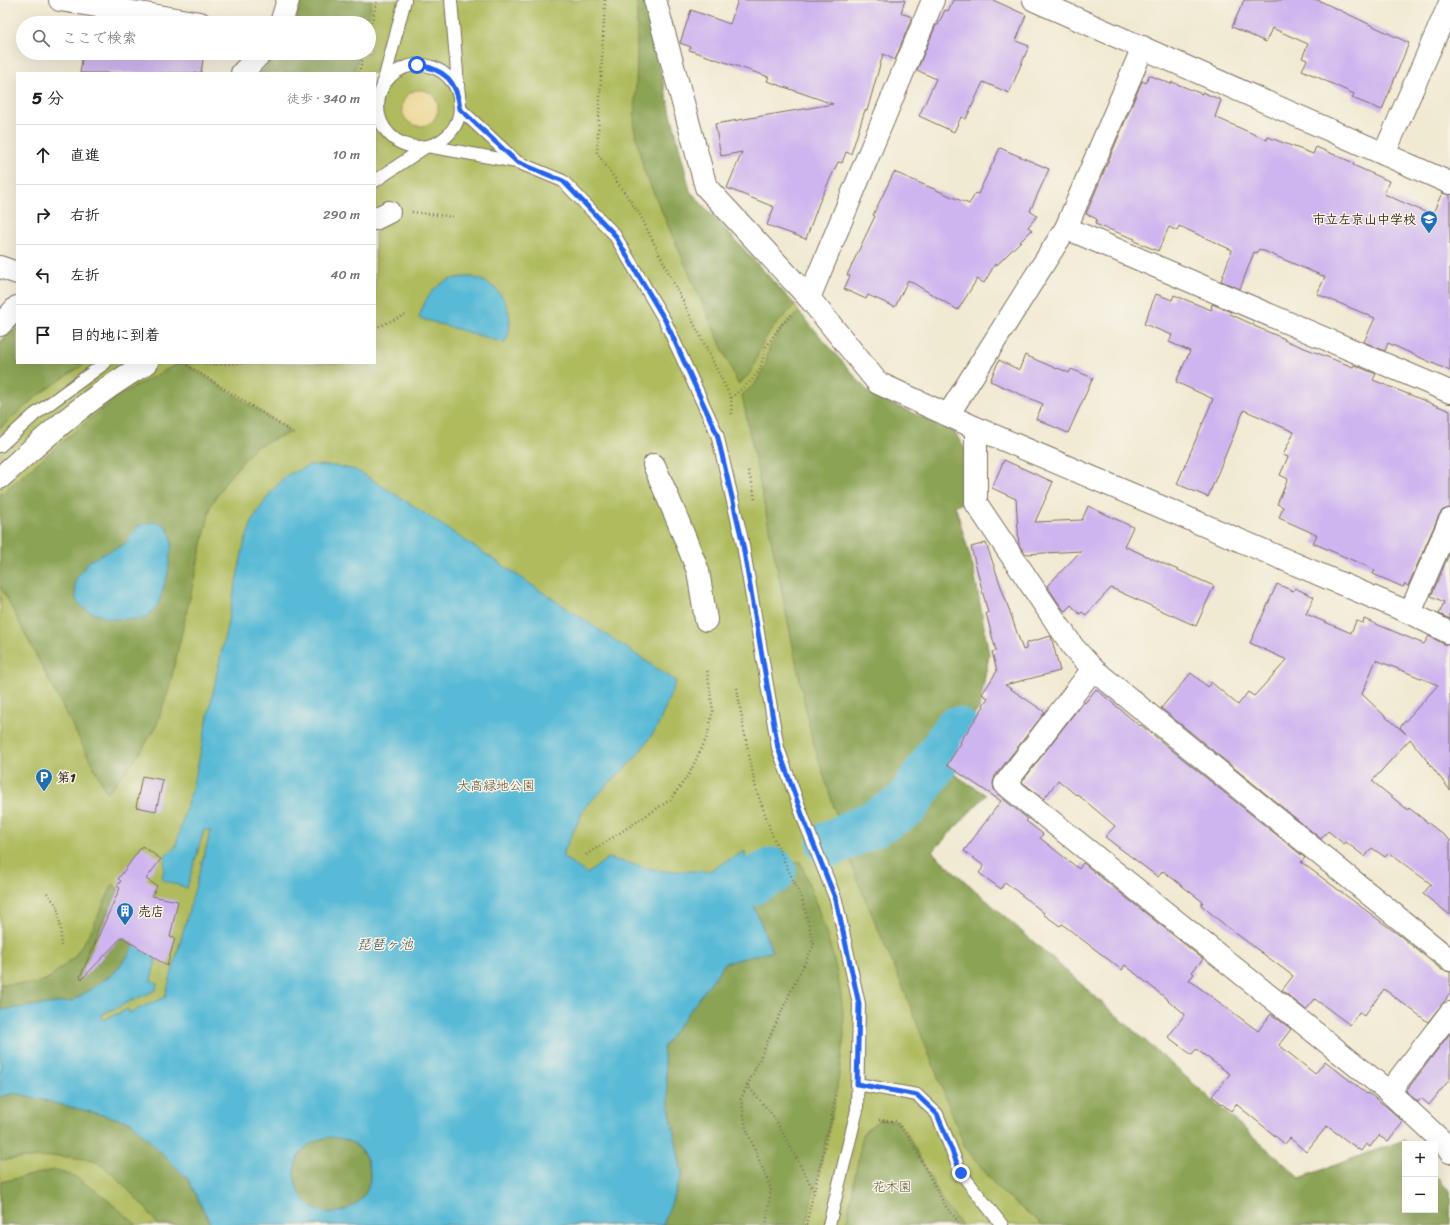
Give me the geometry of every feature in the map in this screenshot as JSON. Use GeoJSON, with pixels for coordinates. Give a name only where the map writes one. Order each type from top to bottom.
{"type":"FeatureCollection","features":[{"type":"Feature","properties":{"kind":"street"},"geometry":{"type":"LineString","coordinates":[[60,0],[157,16]]}},
{"type":"Feature","properties":{"kind":"street"},"geometry":{"type":"LineString","coordinates":[[283,16],[288,0]]}},
{"type":"Feature","properties":{"kind":"street"},"geometry":{"type":"LineString","coordinates":[[655,0],[706,187],[809,298],[878,383],[976,428],[1410,613],[1450,633]]}},
{"type":"Feature","properties":{"kind":"street"},"geometry":{"type":"LineString","coordinates":[[809,298],[933,0]]}},
{"type":"Feature","properties":{"kind":"street"},"geometry":{"type":"LineString","coordinates":[[1034,0],[1450,182]]}},
{"type":"Feature","properties":{"kind":"street"},"geometry":{"type":"LineString","coordinates":[[1384,154],[1450,3]]}},
{"type":"Feature","properties":{"kind":"street"},"geometry":{"type":"LineString","coordinates":[[948,415],[1066,228],[1143,47]]}},
{"type":"Feature","properties":{"kind":"street"},"geometry":{"type":"LineString","coordinates":[[243,72],[254,60]]}},
{"type":"Feature","properties":{"kind":"street"},"geometry":{"type":"LineString","coordinates":[[1066,228],[1450,392]]}},
{"type":"Feature","properties":{"kind":"street"},"geometry":{"type":"LineString","coordinates":[[0,267],[16,273]]}},
{"type":"Feature","properties":{"kind":"street"},"geometry":{"type":"LineString","coordinates":[[0,325],[16,308]]}},
{"type":"Feature","properties":{"kind":"street"},"geometry":{"type":"LineString","coordinates":[[0,478],[53,430],[124,376],[145,364]]}},
{"type":"Feature","properties":{"kind":"street"},"geometry":{"type":"LineString","coordinates":[[976,428],[976,503],[1073,647],[1093,669],[1450,960]]}},
{"type":"Feature","properties":{"kind":"street"},"geometry":{"type":"LineString","coordinates":[[654,465],[698,571],[706,620]]}},
{"type":"Feature","properties":{"kind":"street"},"geometry":{"type":"LineString","coordinates":[[1410,613],[1450,520]]}},
{"type":"Feature","properties":{"kind":"street"},"geometry":{"type":"LineString","coordinates":[[1093,669],[1005,784],[1389,1092],[1445,1144],[1450,1152]]}},
{"type":"Feature","properties":{"kind":"street"},"geometry":{"type":"LineString","coordinates":[[1389,1092],[1450,1013]]}},
{"type":"Feature","properties":{"kind":"lane"},"geometry":{"type":"LineString","coordinates":[[405,0],[377,103],[382,124],[390,135],[401,143],[413,147],[427,146],[517,162],[563,181],[614,234],[665,320],[717,434],[742,540],[778,748],[804,820],[836,900],[859,1004],[857,1110],[829,1225]]}},
{"type":"Feature","properties":{"kind":"lane"},"geometry":{"type":"LineString","coordinates":[[376,180],[427,146],[439,142],[450,134],[457,122],[460,109],[451,0]]}},
{"type":"Feature","properties":{"kind":"lane"},"geometry":{"type":"LineString","coordinates":[[377,103],[383,86],[392,75],[403,68],[417,65],[430,67],[443,73],[453,82],[458,95],[460,109],[517,162]]}},
{"type":"Feature","properties":{"kind":"lane"},"geometry":{"type":"LineString","coordinates":[[0,446],[34,415],[104,364]]}},
{"type":"Feature","properties":{"kind":"lane"},"geometry":{"type":"LineString","coordinates":[[857,1084],[917,1095],[937,1114],[961,1173],[1002,1225]]}},
{"type":"Feature","properties":{"kind":"path"},"geometry":{"type":"LineString","coordinates":[[374,16],[378,0]]}},
{"type":"Feature","properties":{"kind":"path"},"geometry":{"type":"LineString","coordinates":[[359,72],[362,60]]}},
{"type":"Feature","properties":{"kind":"path"},"geometry":{"type":"LineString","coordinates":[[382,216],[417,212],[455,217]]}},
{"type":"Feature","properties":{"kind":"path"},"geometry":{"type":"LineString","coordinates":[[731,398],[752,380],[760,369],[766,347],[781,325],[809,298]]}},
{"type":"Feature","properties":{"kind":"path"},"geometry":{"type":"LineString","coordinates":[[376,328],[405,315]]}},
{"type":"Feature","properties":{"kind":"path"},"geometry":{"type":"LineString","coordinates":[[186,364],[292,432]]}},
{"type":"Feature","properties":{"kind":"path"},"geometry":{"type":"LineString","coordinates":[[208,364],[227,364]]}},
{"type":"Feature","properties":{"kind":"path"},"geometry":{"type":"LineString","coordinates":[[586,855],[670,800],[689,774],[707,738],[713,711],[707,669]]}},
{"type":"Feature","properties":{"kind":"path"},"geometry":{"type":"LineString","coordinates":[[738,688],[744,731],[756,789],[773,837],[802,899],[814,946],[797,978],[741,1099],[746,1128],[771,1189],[766,1225]]}},
{"type":"Feature","properties":{"kind":"path"},"geometry":{"type":"LineString","coordinates":[[47,893],[57,906],[61,930],[61,946]]}},
{"type":"Feature","properties":{"kind":"path"},"geometry":{"type":"LineString","coordinates":[[747,1085],[774,1118],[814,1191]]}},
{"type":"Feature","properties":{"kind":"path"},"geometry":{"type":"LineString","coordinates":[[806,1225],[829,1132],[837,1090]]}},
{"type":"Feature","properties":{"kind":"path"},"geometry":{"type":"LineString","coordinates":[[879,1120],[896,1121],[909,1136],[944,1204],[961,1225]]}},
{"type":"Feature","properties":{"kind":"green space","name":"大高緑地公園"},"geometry":{"type":"Polygon","coordinates":[[[301,0],[643,0],[690,191],[795,305],[799,312],[871,395],[954,431],[955,505],[974,571],[989,655],[979,708],[940,765],[986,795],[932,852],[1300,1178],[1404,1140],[1405,1141],[1402,1141],[1402,1213],[1438,1213],[1438,1178],[1450,1192],[1450,1225],[0,1225],[0,342],[16,325],[16,364],[376,364],[376,72],[261,72],[272,60],[376,60],[376,16],[297,16],[301,0]]]}},
{"type":"Feature","properties":{"kind":"green space"},"geometry":{"type":"Polygon","coordinates":[[[301,0],[372,0],[369,16],[297,16],[301,0]]]}},
{"type":"Feature","properties":{"kind":"green space"},"geometry":{"type":"Polygon","coordinates":[[[637,0],[643,0],[690,191],[795,305],[770,332],[760,349],[749,375],[738,384],[644,171],[634,127],[637,62],[637,0]]]}},
{"type":"Feature","properties":{"kind":"green space"},"geometry":{"type":"Polygon","coordinates":[[[272,60],[357,60],[354,72],[261,72],[272,60]]]}},
{"type":"Feature","properties":{"kind":"green space"},"geometry":{"type":"Polygon","coordinates":[[[799,312],[871,395],[954,431],[966,451],[969,502],[955,505],[974,571],[989,655],[979,708],[940,765],[986,795],[932,852],[1300,1178],[1404,1140],[1405,1141],[1402,1141],[1402,1213],[1438,1213],[1438,1178],[1450,1192],[1450,1225],[1043,1225],[1001,1192],[965,1147],[904,990],[856,877],[811,735],[742,395],[755,384],[765,367],[769,349],[781,329],[799,312]]]}},
{"type":"Feature","properties":{"kind":"green space"},"geometry":{"type":"Polygon","coordinates":[[[16,325],[16,364],[84,364],[38,395],[0,428],[0,342],[16,325]]]}},
{"type":"Feature","properties":{"kind":"green space"},"geometry":{"type":"Polygon","coordinates":[[[177,364],[186,364],[292,432],[255,447],[227,480],[211,505],[169,689],[155,729],[135,760],[107,793],[0,585],[0,495],[119,395],[177,364]]]}},
{"type":"Feature","properties":{"kind":"green space"},"geometry":{"type":"Polygon","coordinates":[[[800,861],[830,944],[840,987],[844,1031],[837,1087],[825,1146],[806,1225],[663,1225],[682,1174],[670,1112],[663,1047],[725,963],[772,951],[747,889],[747,884],[800,861]]]}},
{"type":"Feature","properties":{"kind":"green space"},"geometry":{"type":"Polygon","coordinates":[[[113,884],[119,889],[91,947],[103,957],[122,937],[135,945],[113,974],[73,1001],[0,1010],[0,984],[35,984],[49,978],[74,957],[90,933],[113,884]]]}},
{"type":"Feature","properties":{"kind":"green space"},"geometry":{"type":"Polygon","coordinates":[[[15,1093],[131,1122],[188,1179],[211,1225],[158,1225],[147,1210],[113,1174],[94,1160],[59,1156],[0,1160],[0,1097],[15,1093]]]}},
{"type":"Feature","properties":{"kind":"green space","name":"花木園"},"geometry":{"type":"Polygon","coordinates":[[[879,1120],[896,1121],[909,1137],[944,1204],[961,1225],[846,1225],[863,1133],[879,1120]]]}},
{"type":"Feature","properties":{"kind":"green space"},"geometry":{"type":"Polygon","coordinates":[[[332,1137],[346,1140],[359,1148],[367,1161],[370,1175],[367,1189],[359,1202],[346,1210],[332,1213],[318,1210],[305,1202],[297,1189],[294,1175],[297,1161],[305,1148],[318,1140],[332,1137]]]}},
{"type":"Feature","properties":{"kind":"green space"},"geometry":{"type":"Polygon","coordinates":[[[54,1170],[74,1176],[99,1193],[137,1225],[0,1225],[0,1182],[54,1170]]]}},
{"type":"Feature","properties":{"kind":"sand"},"geometry":{"type":"Polygon","coordinates":[[[424,90],[433,95],[437,101],[437,115],[433,121],[424,126],[416,126],[407,121],[403,115],[402,104],[407,95],[413,91],[424,90]]]}},
{"type":"Feature","properties":{"kind":"water"},"geometry":{"type":"Polygon","coordinates":[[[472,277],[484,281],[494,288],[505,301],[510,318],[510,326],[505,343],[419,318],[427,298],[436,287],[449,280],[472,277]]]}},
{"type":"Feature","properties":{"kind":"water","name":"琵琶ヶ池"},"geometry":{"type":"Polygon","coordinates":[[[310,465],[337,466],[356,470],[403,499],[676,681],[657,728],[635,758],[585,807],[562,856],[587,874],[608,858],[660,871],[709,871],[745,851],[747,889],[772,951],[725,963],[663,1047],[670,1112],[682,1174],[663,1225],[211,1225],[188,1179],[131,1122],[15,1093],[0,1097],[0,1010],[73,1001],[113,974],[127,957],[145,929],[162,935],[151,980],[157,983],[156,990],[102,1014],[103,1020],[128,1009],[129,1013],[165,997],[211,830],[204,830],[187,888],[162,880],[166,854],[175,848],[197,769],[244,544],[254,517],[269,495],[285,476],[310,465]],[[330,1137],[320,1139],[305,1149],[297,1160],[295,1174],[297,1187],[304,1199],[314,1208],[327,1213],[343,1211],[356,1204],[365,1194],[370,1181],[367,1159],[359,1147],[348,1141],[330,1137]]]}},
{"type":"Feature","properties":{"kind":"water"},"geometry":{"type":"Polygon","coordinates":[[[152,522],[160,523],[167,527],[172,540],[168,574],[158,605],[145,618],[109,619],[87,610],[80,605],[76,599],[76,579],[89,561],[125,544],[138,526],[152,522]]]}},
{"type":"Feature","properties":{"kind":"building"},"geometry":{"type":"Polygon","coordinates":[[[738,0],[905,0],[901,13],[912,17],[895,60],[883,54],[867,111],[865,110],[851,154],[846,152],[842,163],[838,162],[819,203],[806,239],[767,225],[774,207],[727,188],[742,152],[721,156],[715,124],[833,104],[767,81],[769,77],[689,50],[691,47],[680,43],[691,10],[730,24],[738,0]]]}},
{"type":"Feature","properties":{"kind":"building"},"geometry":{"type":"Polygon","coordinates":[[[953,0],[993,0],[1026,15],[1016,41],[1029,46],[1009,93],[983,82],[966,119],[961,117],[954,132],[919,116],[936,79],[917,70],[936,25],[938,25],[945,10],[948,11],[953,0]]]}},
{"type":"Feature","properties":{"kind":"building"},"geometry":{"type":"Polygon","coordinates":[[[1244,0],[1318,0],[1409,43],[1382,110],[1352,98],[1354,94],[1302,70],[1307,60],[1302,58],[1308,44],[1272,28],[1266,42],[1232,27],[1244,0]]]}},
{"type":"Feature","properties":{"kind":"building"},"geometry":{"type":"Polygon","coordinates":[[[82,60],[203,60],[201,72],[80,72],[82,60]]]}},
{"type":"Feature","properties":{"kind":"building"},"geometry":{"type":"Polygon","coordinates":[[[1149,75],[1202,94],[1202,92],[1221,100],[1215,117],[1267,140],[1268,137],[1313,154],[1316,147],[1354,163],[1353,165],[1389,181],[1384,194],[1432,215],[1442,193],[1450,195],[1450,371],[1388,343],[1385,351],[1364,342],[1375,318],[1317,294],[1325,277],[1259,249],[1257,253],[1254,252],[1240,289],[1221,281],[1232,250],[1179,226],[1177,231],[1169,227],[1158,251],[1134,241],[1135,239],[1095,224],[1097,219],[1086,214],[1142,81],[1146,83],[1149,75]]]}},
{"type":"Feature","properties":{"kind":"building"},"geometry":{"type":"Polygon","coordinates":[[[1000,148],[1049,169],[1030,211],[1037,216],[1028,227],[1032,230],[997,265],[995,264],[984,283],[977,279],[958,310],[908,280],[895,307],[868,295],[866,299],[844,289],[850,276],[847,275],[875,216],[873,215],[894,172],[969,204],[976,193],[978,194],[1000,148]]]}},
{"type":"Feature","properties":{"kind":"building"},"geometry":{"type":"Polygon","coordinates":[[[1156,294],[1172,300],[1174,295],[1211,310],[1212,304],[1231,312],[1230,314],[1254,326],[1285,339],[1284,340],[1353,367],[1354,365],[1376,374],[1373,380],[1450,411],[1450,508],[1443,510],[1439,515],[1408,586],[1405,584],[1403,587],[1373,574],[1375,570],[1313,543],[1317,535],[1279,518],[1283,507],[1277,504],[1288,479],[1280,475],[1288,457],[1283,455],[1294,432],[1244,410],[1208,497],[1177,484],[1213,399],[1176,382],[1190,351],[1169,342],[1172,335],[1144,324],[1156,294]]]}},
{"type":"Feature","properties":{"kind":"building"},"geometry":{"type":"Polygon","coordinates":[[[1025,355],[1057,369],[1058,368],[1069,373],[1071,369],[1093,378],[1068,433],[1036,419],[1043,404],[990,381],[999,360],[1019,370],[1025,355]]]}},
{"type":"Feature","properties":{"kind":"building"},"geometry":{"type":"Polygon","coordinates":[[[1004,460],[1053,482],[1035,522],[1082,520],[1088,506],[1133,527],[1124,546],[1214,586],[1196,626],[1111,588],[1086,615],[1082,612],[1080,614],[1071,605],[1065,611],[1047,586],[1081,551],[1026,554],[1019,545],[1016,499],[992,488],[1004,460]]]}},
{"type":"Feature","properties":{"kind":"building"},"geometry":{"type":"Polygon","coordinates":[[[986,543],[1023,650],[1026,649],[1026,643],[1051,636],[1060,671],[1005,685],[1045,712],[995,776],[993,783],[997,794],[1028,819],[1026,821],[1043,834],[1040,838],[1079,869],[1083,863],[1203,959],[1192,972],[1194,974],[1189,980],[1258,1031],[1271,1014],[1291,1029],[1279,1045],[1315,1074],[1325,1061],[1367,1094],[1368,1093],[1387,1107],[1403,1122],[1388,1142],[1379,1135],[1370,1147],[1366,1144],[1361,1151],[1327,1126],[1306,1152],[1290,1138],[1285,1144],[1236,1104],[1231,1111],[1212,1096],[1230,1074],[1196,1049],[1192,1055],[1168,1037],[1185,1014],[1125,965],[1122,970],[1062,924],[1060,926],[1043,914],[1044,913],[1005,882],[1001,889],[979,873],[984,866],[964,851],[1001,801],[947,765],[961,743],[960,742],[984,706],[983,705],[988,698],[982,694],[997,671],[992,652],[996,651],[971,547],[986,543]]]}},
{"type":"Feature","properties":{"kind":"building"},"geometry":{"type":"Polygon","coordinates":[[[1450,552],[1450,619],[1439,614],[1444,602],[1431,596],[1450,552]]]}},
{"type":"Feature","properties":{"kind":"building"},"geometry":{"type":"Polygon","coordinates":[[[1277,584],[1293,591],[1295,588],[1314,597],[1306,614],[1351,633],[1356,621],[1363,623],[1364,619],[1424,644],[1429,636],[1444,644],[1450,645],[1450,790],[1410,739],[1372,781],[1408,810],[1409,808],[1450,840],[1450,915],[1423,894],[1431,884],[1389,853],[1385,857],[1372,848],[1365,857],[1346,842],[1344,844],[1328,831],[1321,839],[1161,708],[1191,673],[1208,687],[1211,682],[1238,705],[1248,692],[1254,696],[1287,660],[1250,643],[1277,584]],[[1376,660],[1362,694],[1406,734],[1400,727],[1438,685],[1376,660]]]}},
{"type":"Feature","properties":{"kind":"building"},"geometry":{"type":"Polygon","coordinates":[[[1096,689],[1305,858],[1301,862],[1399,935],[1442,970],[1450,972],[1450,994],[1428,1022],[1384,989],[1364,1016],[1359,1012],[1350,1025],[1315,999],[1306,1010],[1282,990],[1293,976],[1226,926],[1201,905],[1203,902],[1163,871],[1158,877],[1105,837],[1115,826],[1077,794],[1076,795],[1058,780],[1044,799],[1022,782],[1083,702],[1085,703],[1096,689]]]}},
{"type":"Feature","properties":{"kind":"building"},"geometry":{"type":"Polygon","coordinates":[[[142,776],[163,780],[156,811],[136,807],[142,776]]]}},
{"type":"Feature","properties":{"kind":"building"},"geometry":{"type":"Polygon","coordinates":[[[142,846],[161,859],[146,879],[157,886],[152,896],[178,901],[170,937],[175,938],[167,966],[122,937],[82,979],[80,977],[120,888],[117,886],[121,881],[118,879],[142,846]]]}},
{"type":"Feature","properties":{"kind":"building"},"geometry":{"type":"Polygon","coordinates":[[[1450,1033],[1450,1079],[1429,1105],[1421,1098],[1418,1102],[1406,1091],[1450,1033]]]}},
{"type":"Feature","properties":{"kind":"waterway"},"geometry":{"type":"LineString","coordinates":[[830,844],[875,823],[906,805],[956,730]]}},
{"type":"Feature","properties":{"kind":"waterway"},"geometry":{"type":"LineString","coordinates":[[747,884],[773,871]]}},
{"type":"Feature","properties":{"kind":"place","name":"市立左京山中学校"},"geometry":{"type":"Point","coordinates":[1429,234]}},
{"type":"Feature","properties":{"kind":"place","name":"第1"},"geometry":{"type":"Point","coordinates":[44,792]}},
{"type":"Feature","properties":{"kind":"place","name":"売店"},"geometry":{"type":"Point","coordinates":[125,926]}},
{"type":"Feature","properties":{"kind":"route"},"geometry":{"type":"LineString","coordinates":[[417,65],[430,67],[443,73],[453,82],[458,95],[460,109],[517,162],[563,181],[614,234],[665,320],[717,434],[742,540],[778,748],[804,820],[836,900],[859,1004],[857,1084],[917,1095],[937,1114],[961,1173]]}}]}
